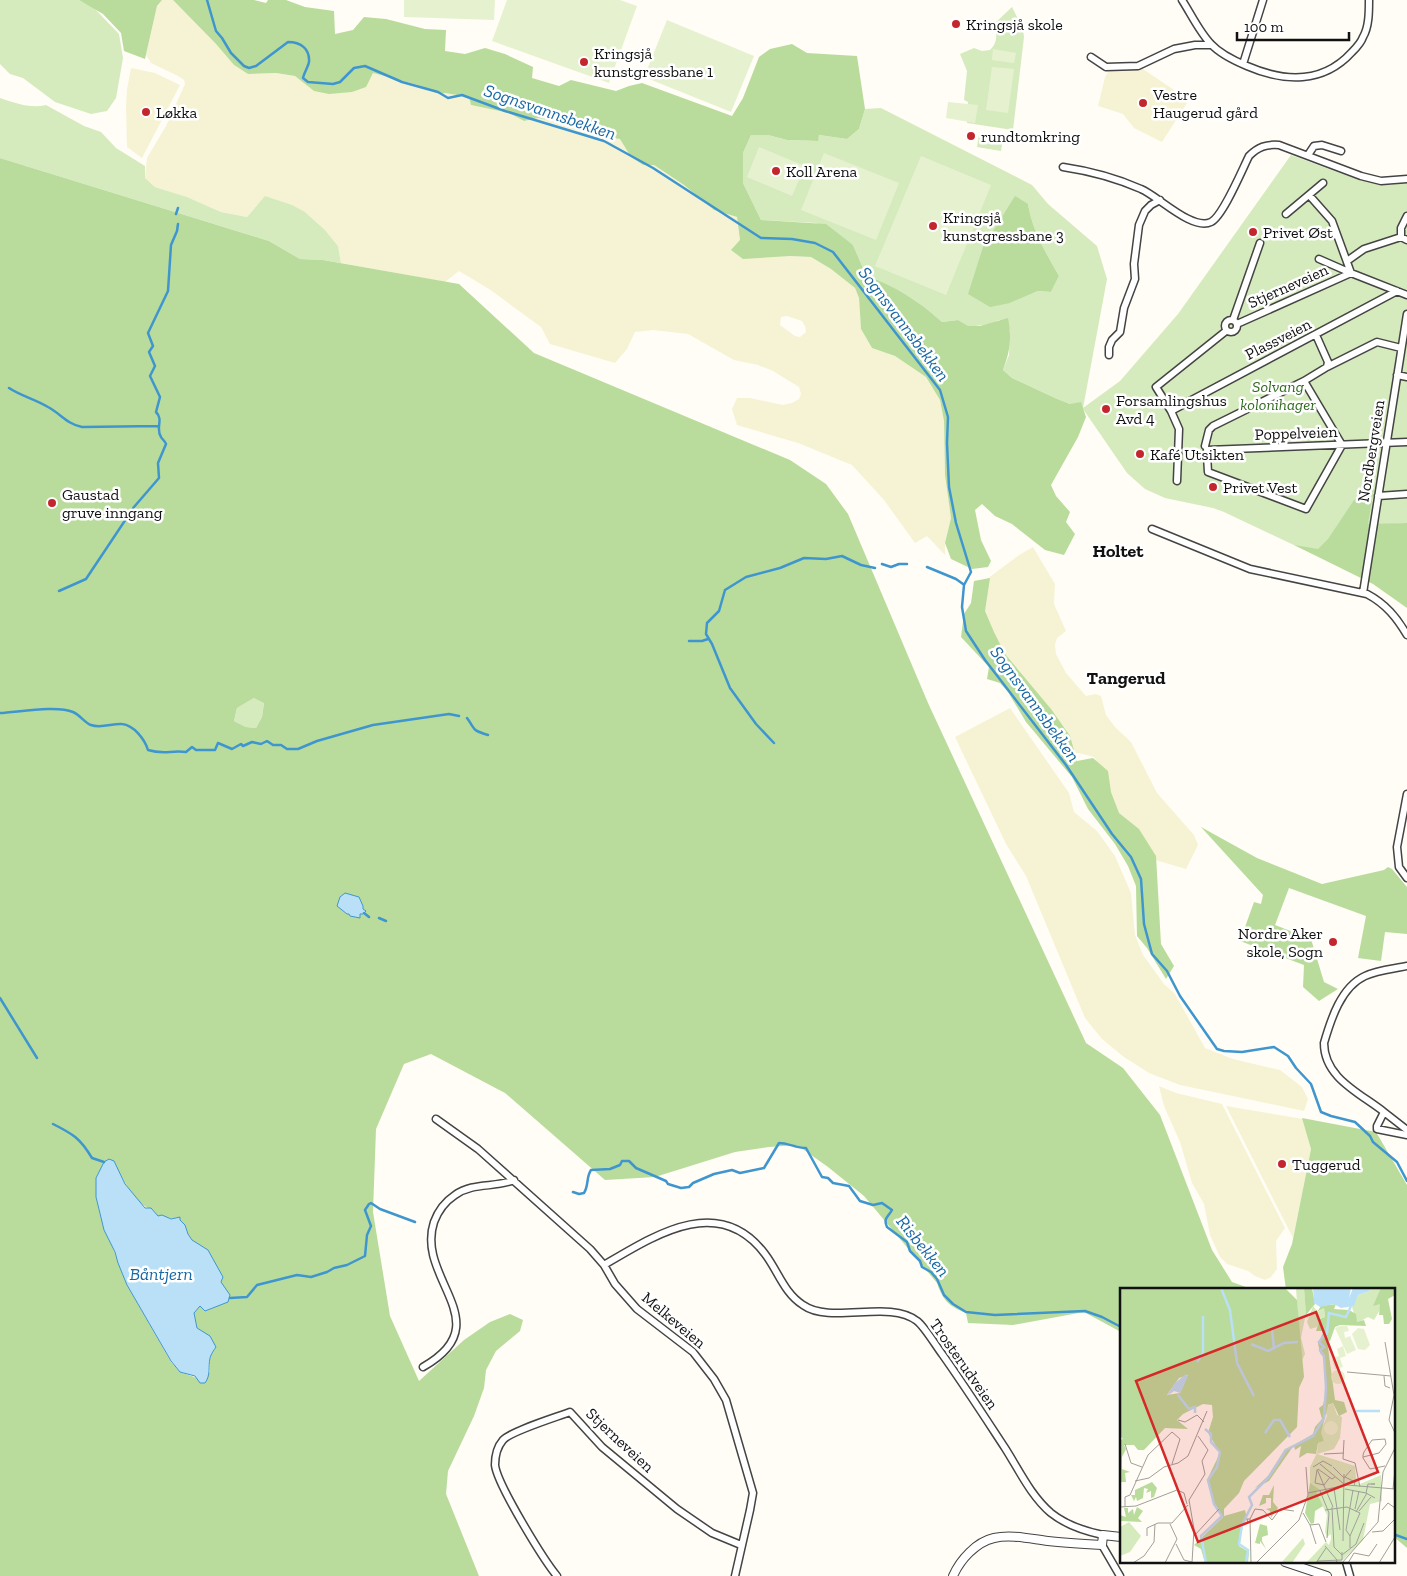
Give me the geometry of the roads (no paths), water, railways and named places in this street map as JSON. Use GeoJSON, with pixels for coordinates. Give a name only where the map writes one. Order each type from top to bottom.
{"type":"FeatureCollection","features":[{"type":"Feature","properties":{"kind":"street"},"geometry":{"type":"LineString","coordinates":[[1182,0],[1211,45],[1231,59],[1275,75],[1290,78],[1302,78],[1326,72],[1346,59],[1363,38],[1366,29],[1369,0]]}},
{"type":"Feature","properties":{"kind":"street"},"geometry":{"type":"LineString","coordinates":[[1243,64],[1263,0]]}},
{"type":"Feature","properties":{"kind":"street"},"geometry":{"type":"LineString","coordinates":[[1090,57],[1106,67],[1138,66],[1174,49],[1195,44],[1211,45]]}},
{"type":"Feature","properties":{"kind":"street"},"geometry":{"type":"LineString","coordinates":[[1063,167],[1083,170],[1143,190],[1192,222],[1203,224],[1212,222],[1220,212],[1254,150],[1270,144],[1279,145],[1308,155],[1361,176],[1381,181],[1407,179]]}},
{"type":"Feature","properties":{"kind":"street"},"geometry":{"type":"LineString","coordinates":[[1308,155],[1314,146],[1322,145],[1341,151]]}},
{"type":"Feature","properties":{"kind":"street"},"geometry":{"type":"LineString","coordinates":[[1286,214],[1323,183]]}},
{"type":"Feature","properties":{"kind":"street"},"geometry":{"type":"LineString","coordinates":[[1309,195],[1332,221],[1350,274]]}},
{"type":"Feature","properties":{"kind":"street"},"geometry":{"type":"LineString","coordinates":[[1109,355],[1109,347],[1112,340],[1120,332],[1124,308],[1135,279],[1134,264],[1138,225],[1150,205],[1160,200]]}},
{"type":"Feature","properties":{"kind":"street"},"geometry":{"type":"LineString","coordinates":[[1347,261],[1364,249],[1404,239],[1401,228],[1407,216]]}},
{"type":"Feature","properties":{"kind":"street"},"geometry":{"type":"LineString","coordinates":[[1177,481],[1179,429],[1171,411],[1156,387],[1226,331],[1225,323],[1229,320],[1235,322],[1260,244]]}},
{"type":"Feature","properties":{"kind":"street"},"geometry":{"type":"LineString","coordinates":[[1320,259],[1350,274],[1407,295]]}},
{"type":"Feature","properties":{"kind":"street","name":"Stjerneveien"},"geometry":{"type":"LineString","coordinates":[[1235,322],[1350,274]]}},
{"type":"Feature","properties":{"kind":"street","name":"Plassveien"},"geometry":{"type":"LineString","coordinates":[[1171,411],[1397,291]]}},
{"type":"Feature","properties":{"kind":"street","name":"Nordbergveien"},"geometry":{"type":"LineString","coordinates":[[1363,592],[1407,314]]}},
{"type":"Feature","properties":{"kind":"street"},"geometry":{"type":"LineString","coordinates":[[1316,335],[1328,362],[1327,367]]}},
{"type":"Feature","properties":{"kind":"street"},"geometry":{"type":"LineString","coordinates":[[1304,381],[1342,445],[1306,509],[1208,472],[1206,450],[1209,430],[1213,426],[1377,342],[1401,348]]}},
{"type":"Feature","properties":{"kind":"street"},"geometry":{"type":"LineString","coordinates":[[1397,375],[1407,377]]}},
{"type":"Feature","properties":{"kind":"street","name":"Poppelveien"},"geometry":{"type":"LineString","coordinates":[[1206,450],[1407,442]]}},
{"type":"Feature","properties":{"kind":"street"},"geometry":{"type":"LineString","coordinates":[[1378,496],[1407,494]]}},
{"type":"Feature","properties":{"kind":"street"},"geometry":{"type":"LineString","coordinates":[[1152,530],[1250,569],[1363,592],[1377,600],[1393,614],[1407,635]]}},
{"type":"Feature","properties":{"kind":"street"},"geometry":{"type":"LineString","coordinates":[[1407,794],[1397,847],[1399,867],[1407,878]]}},
{"type":"Feature","properties":{"kind":"street"},"geometry":{"type":"LineString","coordinates":[[1407,966],[1365,976],[1348,988],[1342,996],[1324,1043],[1325,1057],[1331,1069],[1346,1084],[1407,1130]]}},
{"type":"Feature","properties":{"kind":"street"},"geometry":{"type":"LineString","coordinates":[[1384,1112],[1377,1129],[1407,1135]]}},
{"type":"Feature","properties":{"kind":"street","name":"Melkeveien"},"geometry":{"type":"LineString","coordinates":[[436,1119],[478,1149],[590,1249],[604,1265],[615,1284],[637,1309],[694,1352],[714,1379],[726,1400],[753,1493],[735,1576]]}},
{"type":"Feature","properties":{"kind":"street"},"geometry":{"type":"LineString","coordinates":[[423,1366],[444,1352],[452,1341],[457,1323],[455,1308],[436,1268],[431,1247],[432,1233],[438,1213],[450,1198],[464,1190],[514,1180]]}},
{"type":"Feature","properties":{"kind":"street","name":"Trosterudveien"},"geometry":{"type":"LineString","coordinates":[[604,1265],[648,1239],[671,1229],[687,1224],[720,1223],[742,1230],[755,1240],[767,1256],[788,1292],[803,1305],[813,1310],[833,1313],[897,1312],[917,1320],[967,1388],[1026,1483],[1043,1505],[1066,1523],[1077,1528],[1102,1536],[1120,1537]]}},
{"type":"Feature","properties":{"kind":"street","name":"Stjerneveien"},"geometry":{"type":"LineString","coordinates":[[556,1576],[504,1487],[496,1472],[495,1464],[498,1449],[507,1437],[570,1412],[602,1447],[677,1509],[712,1533],[741,1545]]}},
{"type":"Feature","properties":{"kind":"street"},"geometry":{"type":"LineString","coordinates":[[1102,1536],[1102,1545],[1120,1576]]}},
{"type":"Feature","properties":{"kind":"street"},"geometry":{"type":"LineString","coordinates":[[953,1576],[959,1563],[966,1555],[993,1538],[1102,1545]]}},
{"type":"Feature","properties":{"kind":"street"},"geometry":{"type":"LineString","coordinates":[[1291,1564],[1327,1576]]}},
{"type":"Feature","properties":{"kind":"water"},"geometry":{"type":"Polygon","coordinates":[[[345,893],[359,897],[363,909],[366,911],[360,914],[360,918],[350,916],[337,906],[340,897],[345,893]]]}},
{"type":"Feature","properties":{"kind":"water","name":"Båntjern"},"geometry":{"type":"Polygon","coordinates":[[[109,1159],[114,1161],[125,1184],[145,1208],[151,1208],[158,1216],[162,1215],[171,1219],[180,1217],[192,1240],[208,1250],[223,1277],[221,1282],[230,1295],[228,1302],[205,1311],[200,1306],[194,1313],[197,1328],[210,1336],[216,1347],[210,1358],[209,1374],[205,1383],[200,1383],[195,1376],[180,1372],[171,1361],[127,1285],[115,1252],[104,1230],[96,1197],[96,1178],[104,1162],[109,1159]]]}},
{"type":"Feature","properties":{"kind":"waterway","name":"Sognsvannsbekken"},"geometry":{"type":"LineString","coordinates":[[207,0],[216,31],[231,53],[244,66],[249,68],[256,66],[288,42],[293,42],[304,47],[308,53],[309,62],[303,78],[308,82],[333,84],[340,82],[354,68],[365,66],[402,82],[438,92],[448,98],[462,95],[505,111],[604,141],[653,168],[761,238],[792,239],[815,243],[833,252],[940,390],[948,417],[949,487],[956,523],[971,572],[964,585],[962,607],[966,631],[985,660],[1066,765],[1112,834],[1131,857],[1141,879],[1144,924],[1152,954],[1167,971],[1180,996],[1217,1049],[1242,1052],[1274,1047],[1288,1056],[1311,1084],[1321,1112],[1355,1122],[1370,1136],[1373,1142],[1397,1162],[1407,1181]]}},
{"type":"Feature","properties":{"kind":"waterway"},"geometry":{"type":"LineString","coordinates":[[176,214],[178,208]]}},
{"type":"Feature","properties":{"kind":"waterway"},"geometry":{"type":"LineString","coordinates":[[59,591],[86,579],[134,507],[159,478],[158,463],[166,444],[159,434],[159,418],[156,412],[160,397],[150,376],[155,366],[149,352],[153,346],[148,333],[168,291],[171,245],[178,224]]}},
{"type":"Feature","properties":{"kind":"waterway"},"geometry":{"type":"LineString","coordinates":[[9,388],[43,404],[77,426],[159,426]]}},
{"type":"Feature","properties":{"kind":"waterway"},"geometry":{"type":"LineString","coordinates":[[774,743],[756,724],[730,688],[706,634],[707,623],[719,611],[725,590],[746,577],[780,568],[804,558],[826,559],[842,556],[861,565],[875,568]]}},
{"type":"Feature","properties":{"kind":"waterway"},"geometry":{"type":"LineString","coordinates":[[882,564],[891,567],[907,564]]}},
{"type":"Feature","properties":{"kind":"waterway"},"geometry":{"type":"LineString","coordinates":[[927,567],[956,579],[963,584]]}},
{"type":"Feature","properties":{"kind":"waterway"},"geometry":{"type":"LineString","coordinates":[[689,641],[708,639]]}},
{"type":"Feature","properties":{"kind":"waterway"},"geometry":{"type":"LineString","coordinates":[[0,713],[48,709],[66,710],[76,713],[89,724],[95,726],[122,724],[131,727],[144,742],[148,750],[163,752],[186,752],[192,747],[196,750],[215,750],[218,743],[232,749],[241,744],[243,746],[252,742],[261,744],[267,741],[287,749],[298,749],[317,741],[373,725],[449,714],[459,716]]}},
{"type":"Feature","properties":{"kind":"waterway"},"geometry":{"type":"LineString","coordinates":[[467,718],[476,731],[488,735]]}},
{"type":"Feature","properties":{"kind":"waterway"},"geometry":{"type":"LineString","coordinates":[[364,913],[369,917]]}},
{"type":"Feature","properties":{"kind":"waterway"},"geometry":{"type":"LineString","coordinates":[[379,918],[386,921]]}},
{"type":"Feature","properties":{"kind":"waterway"},"geometry":{"type":"LineString","coordinates":[[0,998],[37,1058]]}},
{"type":"Feature","properties":{"kind":"waterway"},"geometry":{"type":"LineString","coordinates":[[53,1124],[76,1137],[92,1158],[104,1162]]}},
{"type":"Feature","properties":{"kind":"waterway","name":"Risbekken"},"geometry":{"type":"LineString","coordinates":[[573,1192],[584,1193],[591,1170],[610,1169],[620,1165],[622,1161],[629,1161],[636,1168],[666,1181],[668,1184],[681,1188],[689,1187],[693,1183],[714,1174],[732,1170],[740,1173],[764,1168],[779,1143],[806,1148],[822,1177],[828,1178],[833,1183],[849,1186],[860,1201],[873,1205],[882,1203],[892,1210],[886,1220],[887,1227],[907,1242],[910,1251],[920,1261],[922,1267],[931,1272],[937,1279],[944,1295],[953,1304],[966,1312],[995,1315],[1085,1311],[1120,1326]]}},
{"type":"Feature","properties":{"kind":"waterway","name":"Risbekken"},"geometry":{"type":"LineString","coordinates":[[230,1298],[247,1297],[257,1285],[297,1275],[311,1277],[347,1265],[365,1256],[367,1235],[371,1226],[365,1210],[371,1203],[380,1209],[415,1222]]}},
{"type":"Feature","properties":{"kind":"waterway","name":"Risbekken"},"geometry":{"type":"LineString","coordinates":[[1394,1534],[1407,1539]]}},
{"type":"Feature","properties":{"kind":"place","name":"Kringsjå skole"},"geometry":{"type":"Point","coordinates":[956,24]}},
{"type":"Feature","properties":{"kind":"place","name":"Kringsjå kunstgressbane 1"},"geometry":{"type":"Point","coordinates":[584,62]}},
{"type":"Feature","properties":{"kind":"place","name":"Vestre Haugerud gård"},"geometry":{"type":"Point","coordinates":[1143,103]}},
{"type":"Feature","properties":{"kind":"place","name":"Løkka"},"geometry":{"type":"Point","coordinates":[146,112]}},
{"type":"Feature","properties":{"kind":"place","name":"rundtomkring"},"geometry":{"type":"Point","coordinates":[971,136]}},
{"type":"Feature","properties":{"kind":"place","name":"Koll Arena"},"geometry":{"type":"Point","coordinates":[776,171]}},
{"type":"Feature","properties":{"kind":"place","name":"Kringsjå kunstgressbane 3"},"geometry":{"type":"Point","coordinates":[933,226]}},
{"type":"Feature","properties":{"kind":"place","name":"Privet Øst"},"geometry":{"type":"Point","coordinates":[1253,232]}},
{"type":"Feature","properties":{"kind":"place","name":"Forsamlingshus Avd 4"},"geometry":{"type":"Point","coordinates":[1106,409]}},
{"type":"Feature","properties":{"kind":"place","name":"Kafé Utsikten"},"geometry":{"type":"Point","coordinates":[1140,454]}},
{"type":"Feature","properties":{"kind":"place","name":"Privet Vest"},"geometry":{"type":"Point","coordinates":[1213,487]}},
{"type":"Feature","properties":{"kind":"place","name":"Gaustad gruve inngang"},"geometry":{"type":"Point","coordinates":[52,503]}},
{"type":"Feature","properties":{"kind":"place","name":"Nordre Aker skole, Sogn"},"geometry":{"type":"Point","coordinates":[1333,942]}},
{"type":"Feature","properties":{"kind":"place","name":"Tuggerud"},"geometry":{"type":"Point","coordinates":[1282,1164]}},
{"type":"Feature","properties":{"kind":"district","name":"Holtet"},"geometry":{"type":"Point","coordinates":[1118,551]}},
{"type":"Feature","properties":{"kind":"district","name":"Tangerud"},"geometry":{"type":"Point","coordinates":[1126,678]}},
{"type":"Feature","properties":{"kind":"park label","name":"Solvang kolonihager"},"geometry":{"type":"Point","coordinates":[1278,395]}}]}
